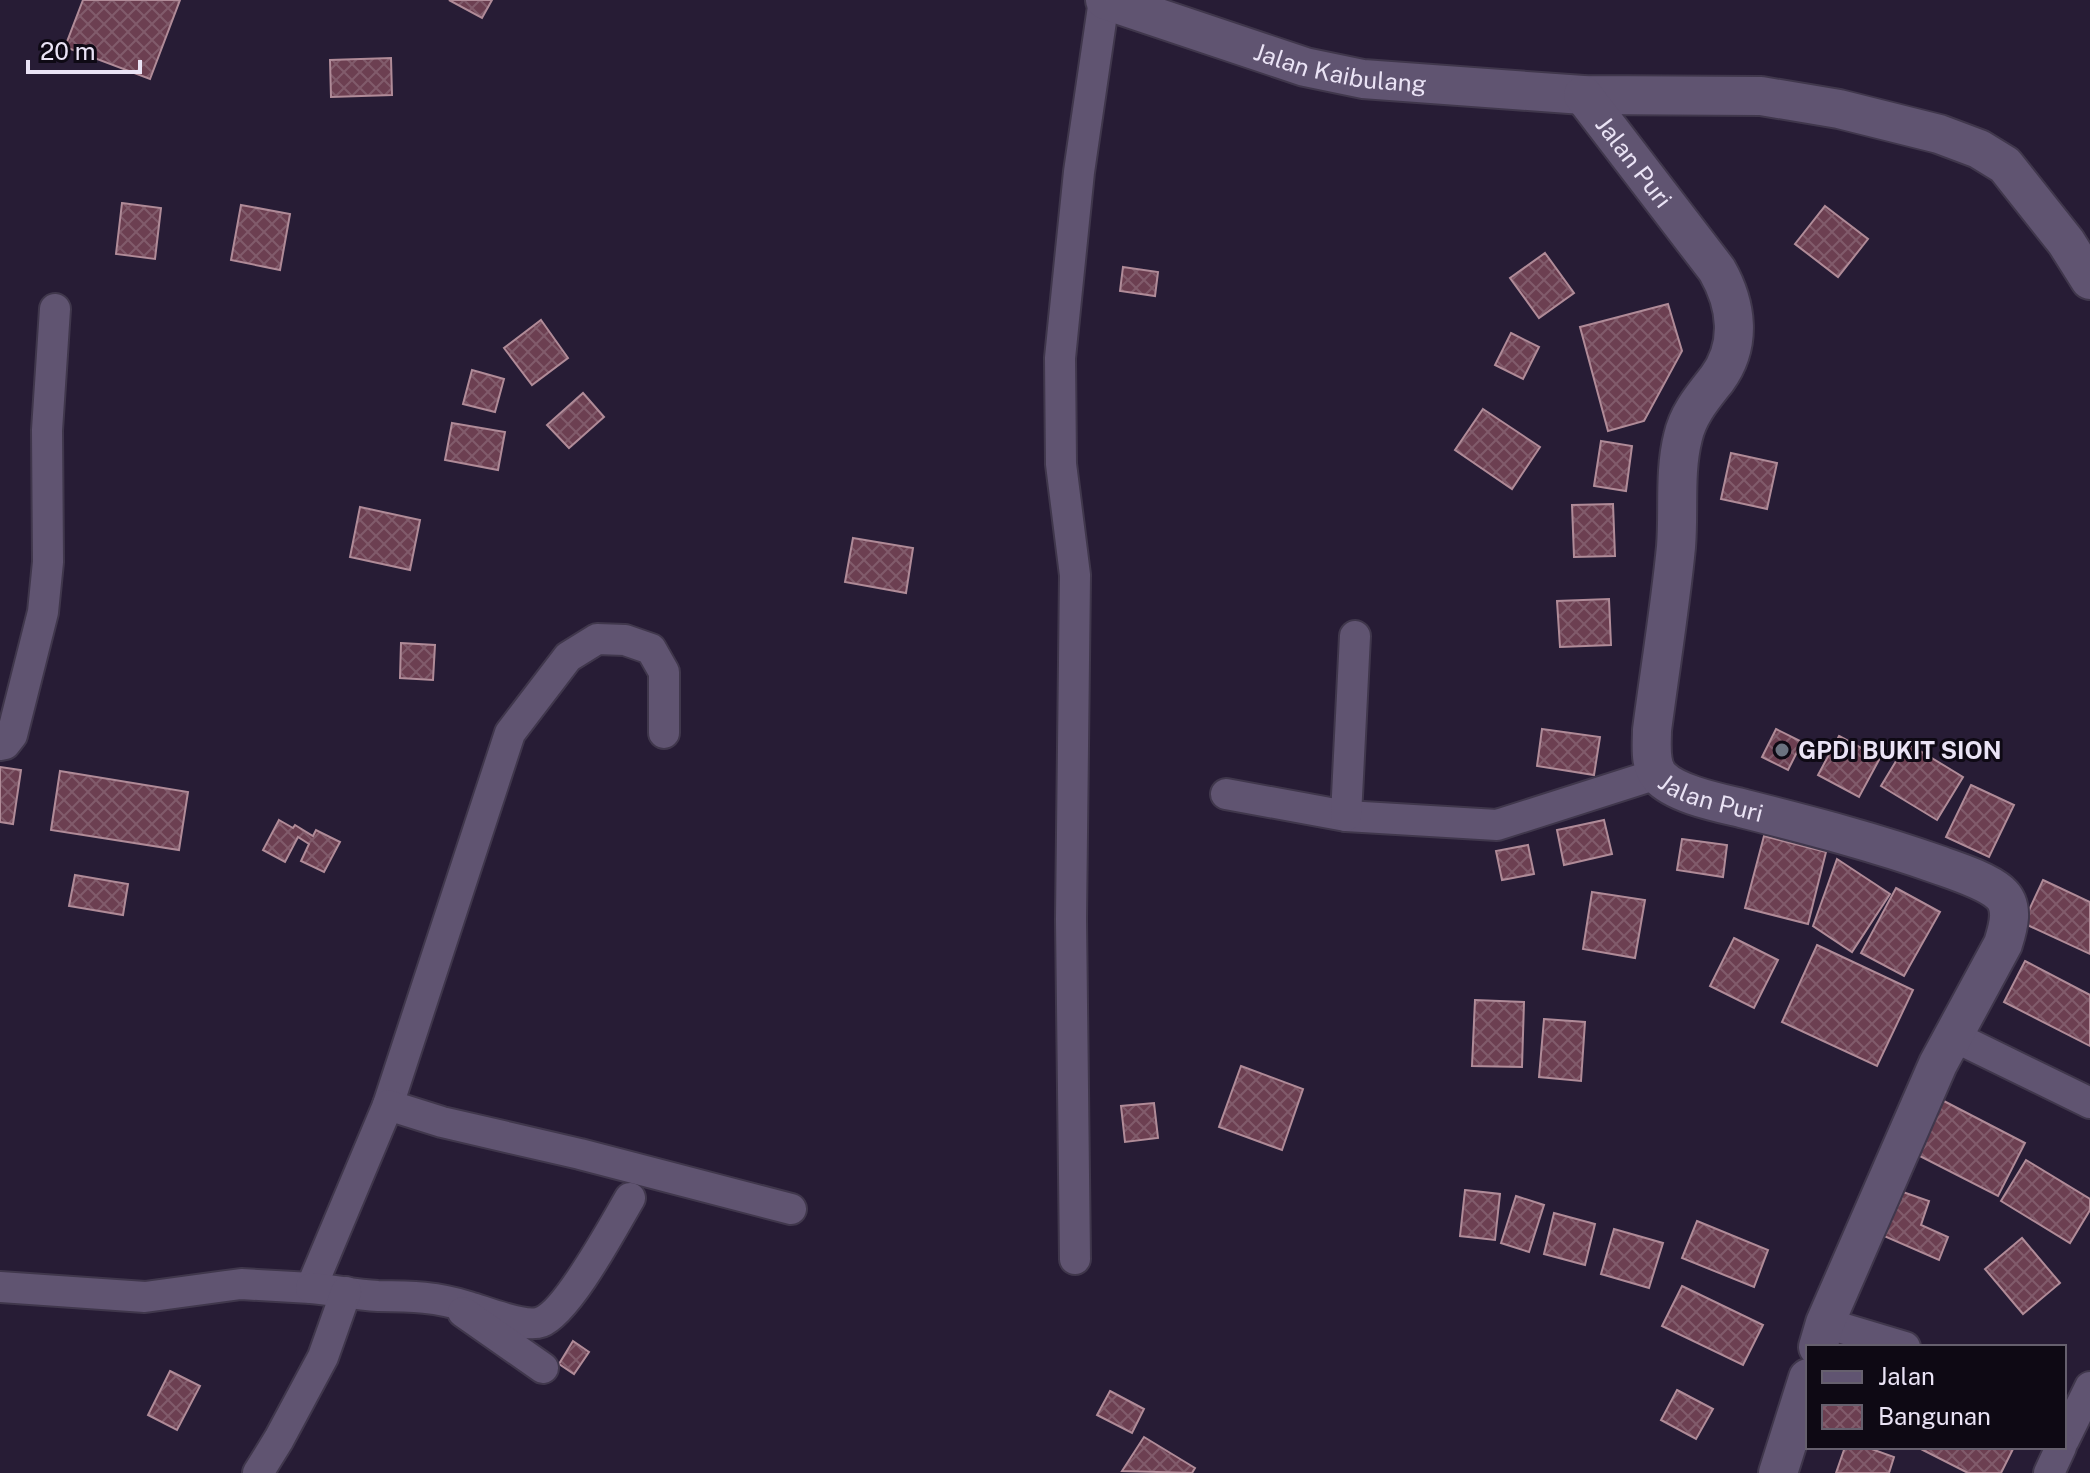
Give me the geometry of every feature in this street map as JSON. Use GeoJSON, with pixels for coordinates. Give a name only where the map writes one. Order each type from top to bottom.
{"type":"FeatureCollection","features":[{"type":"Feature","properties":{"kind":"street","name":"Jalan Kaibulang"},"geometry":{"type":"LineString","coordinates":[[1104,0],[1305,67],[1348,76],[1583,95],[1761,96],[1839,109],[1952,139],[1979,149],[2005,165],[2066,242],[2090,280]]}},
{"type":"Feature","properties":{"kind":"street"},"geometry":{"type":"LineString","coordinates":[[1075,1259],[1071,919],[1075,575],[1061,464],[1060,358],[1079,172],[1104,0]]}},
{"type":"Feature","properties":{"kind":"street","name":"Jalan Puri"},"geometry":{"type":"LineString","coordinates":[[1583,95],[1717,270],[1729,291],[1734,312],[1735,340],[1720,376],[1690,417],[1683,437],[1676,545],[1652,730],[1652,758],[1657,774],[1668,784],[1709,800],[1874,842],[1960,873],[2001,893],[2009,908],[2010,923],[2003,944],[1938,1064],[1822,1335]]}},
{"type":"Feature","properties":{"kind":"street"},"geometry":{"type":"LineString","coordinates":[[0,745],[5,744],[12,735],[43,612],[48,562],[47,430],[55,309]]}},
{"type":"Feature","properties":{"kind":"street"},"geometry":{"type":"LineString","coordinates":[[1346,816],[1355,636]]}},
{"type":"Feature","properties":{"kind":"street"},"geometry":{"type":"LineString","coordinates":[[311,1288],[388,1105],[510,733],[568,657],[597,639],[625,640],[651,649],[664,672],[664,733]]}},
{"type":"Feature","properties":{"kind":"street"},"geometry":{"type":"LineString","coordinates":[[1226,794],[1346,816],[1497,825],[1657,774]]}},
{"type":"Feature","properties":{"kind":"street"},"geometry":{"type":"LineString","coordinates":[[1953,1036],[2090,1103]]}},
{"type":"Feature","properties":{"kind":"street"},"geometry":{"type":"LineString","coordinates":[[388,1105],[442,1122],[791,1209]]}},
{"type":"Feature","properties":{"kind":"street"},"geometry":{"type":"LineString","coordinates":[[0,1287],[145,1297],[241,1284],[311,1288],[445,1300],[526,1323],[541,1322],[573,1290],[630,1198]]}},
{"type":"Feature","properties":{"kind":"street"},"geometry":{"type":"LineString","coordinates":[[258,1473],[323,1357],[346,1292]]}},
{"type":"Feature","properties":{"kind":"street"},"geometry":{"type":"LineString","coordinates":[[445,1300],[543,1368]]}},
{"type":"Feature","properties":{"kind":"street"},"geometry":{"type":"LineString","coordinates":[[1822,1335],[1891,1345]]}},
{"type":"Feature","properties":{"kind":"street"},"geometry":{"type":"LineString","coordinates":[[1778,1473],[1806,1384]]}},
{"type":"Feature","properties":{"kind":"street"},"geometry":{"type":"LineString","coordinates":[[2066,1433],[2090,1387]]}},
{"type":"Feature","properties":{"kind":"street"},"geometry":{"type":"LineString","coordinates":[[2049,1473],[2059,1449]]}},
{"type":"Feature","properties":{"kind":"building"},"geometry":{"type":"Polygon","coordinates":[[[83,0],[180,0],[150,79],[65,47],[83,0]]]}},
{"type":"Feature","properties":{"kind":"building"},"geometry":{"type":"Polygon","coordinates":[[[449,0],[492,0],[482,18],[449,0]]]}},
{"type":"Feature","properties":{"kind":"building"},"geometry":{"type":"Polygon","coordinates":[[[391,58],[392,95],[331,97],[330,60],[391,58]]]}},
{"type":"Feature","properties":{"kind":"building"},"geometry":{"type":"Polygon","coordinates":[[[122,203],[161,208],[155,259],[116,254],[122,203]]]}},
{"type":"Feature","properties":{"kind":"building"},"geometry":{"type":"Polygon","coordinates":[[[241,205],[290,214],[280,270],[231,260],[241,205]]]}},
{"type":"Feature","properties":{"kind":"building"},"geometry":{"type":"Polygon","coordinates":[[[1825,206],[1868,239],[1838,277],[1795,244],[1825,206]]]}},
{"type":"Feature","properties":{"kind":"building"},"geometry":{"type":"Polygon","coordinates":[[[1545,253],[1574,293],[1539,318],[1510,278],[1545,253]]]}},
{"type":"Feature","properties":{"kind":"building"},"geometry":{"type":"Polygon","coordinates":[[[1123,267],[1158,272],[1155,296],[1120,291],[1123,267]]]}},
{"type":"Feature","properties":{"kind":"building"},"geometry":{"type":"Polygon","coordinates":[[[1668,304],[1682,351],[1644,421],[1608,431],[1580,327],[1668,304]]]}},
{"type":"Feature","properties":{"kind":"building"},"geometry":{"type":"Polygon","coordinates":[[[541,320],[568,358],[532,385],[504,348],[541,320]]]}},
{"type":"Feature","properties":{"kind":"building"},"geometry":{"type":"Polygon","coordinates":[[[1511,333],[1539,347],[1523,379],[1495,365],[1511,333]]]}},
{"type":"Feature","properties":{"kind":"building"},"geometry":{"type":"Polygon","coordinates":[[[472,370],[504,379],[495,412],[463,404],[472,370]]]}},
{"type":"Feature","properties":{"kind":"building"},"geometry":{"type":"Polygon","coordinates":[[[583,393],[604,417],[569,448],[547,425],[583,393]]]}},
{"type":"Feature","properties":{"kind":"building"},"geometry":{"type":"Polygon","coordinates":[[[1483,409],[1540,447],[1512,489],[1455,450],[1483,409]]]}},
{"type":"Feature","properties":{"kind":"building"},"geometry":{"type":"Polygon","coordinates":[[[452,423],[505,432],[498,470],[445,460],[452,423]]]}},
{"type":"Feature","properties":{"kind":"building"},"geometry":{"type":"Polygon","coordinates":[[[1601,441],[1632,446],[1626,491],[1594,486],[1601,441]]]}},
{"type":"Feature","properties":{"kind":"building"},"geometry":{"type":"Polygon","coordinates":[[[1731,453],[1777,463],[1767,509],[1721,499],[1731,453]]]}},
{"type":"Feature","properties":{"kind":"building"},"geometry":{"type":"Polygon","coordinates":[[[1613,504],[1615,556],[1574,557],[1572,505],[1613,504]]]}},
{"type":"Feature","properties":{"kind":"building"},"geometry":{"type":"Polygon","coordinates":[[[360,507],[420,520],[410,570],[350,557],[360,507]]]}},
{"type":"Feature","properties":{"kind":"building"},"geometry":{"type":"Polygon","coordinates":[[[853,538],[913,548],[906,593],[845,582],[853,538]]]}},
{"type":"Feature","properties":{"kind":"building"},"geometry":{"type":"Polygon","coordinates":[[[1609,599],[1611,645],[1560,647],[1557,601],[1609,599]]]}},
{"type":"Feature","properties":{"kind":"building"},"geometry":{"type":"Polygon","coordinates":[[[401,643],[435,645],[433,680],[400,678],[401,643]]]}},
{"type":"Feature","properties":{"kind":"building"},"geometry":{"type":"Polygon","coordinates":[[[1542,729],[1600,737],[1594,775],[1537,766],[1542,729]]]}},
{"type":"Feature","properties":{"kind":"building","name":"GPDI BUKIT SION"},"geometry":{"type":"Polygon","coordinates":[[[1776,729],[1802,742],[1788,770],[1762,757],[1776,729]]]}},
{"type":"Feature","properties":{"kind":"building"},"geometry":{"type":"Polygon","coordinates":[[[1839,736],[1880,758],[1859,797],[1818,775],[1839,736]]]}},
{"type":"Feature","properties":{"kind":"building"},"geometry":{"type":"Polygon","coordinates":[[[1907,743],[1963,777],[1937,820],[1881,786],[1907,743]]]}},
{"type":"Feature","properties":{"kind":"building"},"geometry":{"type":"Polygon","coordinates":[[[0,767],[21,770],[13,824],[0,822],[0,767]]]}},
{"type":"Feature","properties":{"kind":"building"},"geometry":{"type":"Polygon","coordinates":[[[60,771],[188,792],[179,850],[51,830],[60,771]]]}},
{"type":"Feature","properties":{"kind":"building"},"geometry":{"type":"Polygon","coordinates":[[[1971,785],[2014,805],[1989,857],[1946,837],[1971,785]]]}},
{"type":"Feature","properties":{"kind":"building"},"geometry":{"type":"Polygon","coordinates":[[[279,820],[313,836],[316,830],[340,842],[324,872],[301,861],[309,844],[298,837],[285,862],[263,850],[279,820]]]}},
{"type":"Feature","properties":{"kind":"building"},"geometry":{"type":"Polygon","coordinates":[[[1604,820],[1612,854],[1564,865],[1557,830],[1604,820]]]}},
{"type":"Feature","properties":{"kind":"building"},"geometry":{"type":"Polygon","coordinates":[[[1764,836],[1826,852],[1808,924],[1745,908],[1764,836]]]}},
{"type":"Feature","properties":{"kind":"building"},"geometry":{"type":"Polygon","coordinates":[[[1682,839],[1727,845],[1723,877],[1677,870],[1682,839]]]}},
{"type":"Feature","properties":{"kind":"building"},"geometry":{"type":"Polygon","coordinates":[[[1528,845],[1534,874],[1502,880],[1496,851],[1528,845]]]}},
{"type":"Feature","properties":{"kind":"building"},"geometry":{"type":"Polygon","coordinates":[[[1837,859],[1890,894],[1852,952],[1813,926],[1837,859]]]}},
{"type":"Feature","properties":{"kind":"building"},"geometry":{"type":"Polygon","coordinates":[[[75,875],[128,884],[123,915],[69,906],[75,875]]]}},
{"type":"Feature","properties":{"kind":"building"},"geometry":{"type":"Polygon","coordinates":[[[2043,880],[2090,902],[2090,954],[2023,923],[2043,880]]]}},
{"type":"Feature","properties":{"kind":"building"},"geometry":{"type":"Polygon","coordinates":[[[1896,888],[1940,912],[1904,976],[1861,953],[1896,888]]]}},
{"type":"Feature","properties":{"kind":"building"},"geometry":{"type":"Polygon","coordinates":[[[1592,892],[1645,900],[1635,958],[1583,949],[1592,892]]]}},
{"type":"Feature","properties":{"kind":"building"},"geometry":{"type":"Polygon","coordinates":[[[1734,938],[1778,960],[1754,1008],[1710,986],[1734,938]]]}},
{"type":"Feature","properties":{"kind":"building"},"geometry":{"type":"Polygon","coordinates":[[[1817,945],[1913,990],[1877,1066],[1782,1022],[1817,945]]]}},
{"type":"Feature","properties":{"kind":"building"},"geometry":{"type":"Polygon","coordinates":[[[2025,961],[2090,995],[2090,1046],[2004,1002],[2025,961]]]}},
{"type":"Feature","properties":{"kind":"building"},"geometry":{"type":"Polygon","coordinates":[[[1475,1000],[1524,1002],[1522,1067],[1472,1066],[1475,1000]]]}},
{"type":"Feature","properties":{"kind":"building"},"geometry":{"type":"Polygon","coordinates":[[[1544,1019],[1585,1022],[1581,1081],[1539,1077],[1544,1019]]]}},
{"type":"Feature","properties":{"kind":"building"},"geometry":{"type":"Polygon","coordinates":[[[1241,1066],[1303,1089],[1282,1150],[1219,1127],[1241,1066]]]}},
{"type":"Feature","properties":{"kind":"building"},"geometry":{"type":"Polygon","coordinates":[[[1938,1098],[2025,1143],[1998,1196],[1910,1151],[1938,1098]]]}},
{"type":"Feature","properties":{"kind":"building"},"geometry":{"type":"Polygon","coordinates":[[[1154,1103],[1158,1138],[1125,1142],[1121,1106],[1154,1103]]]}},
{"type":"Feature","properties":{"kind":"building"},"geometry":{"type":"Polygon","coordinates":[[[2026,1160],[2090,1199],[2090,1210],[2070,1243],[2001,1201],[2026,1160]]]}},
{"type":"Feature","properties":{"kind":"building"},"geometry":{"type":"Polygon","coordinates":[[[1465,1190],[1500,1194],[1495,1240],[1460,1236],[1465,1190]]]}},
{"type":"Feature","properties":{"kind":"building"},"geometry":{"type":"Polygon","coordinates":[[[1900,1191],[1929,1201],[1921,1225],[1948,1237],[1939,1260],[1884,1236],[1900,1191]]]}},
{"type":"Feature","properties":{"kind":"building"},"geometry":{"type":"Polygon","coordinates":[[[1516,1196],[1544,1205],[1529,1252],[1501,1243],[1516,1196]]]}},
{"type":"Feature","properties":{"kind":"building"},"geometry":{"type":"Polygon","coordinates":[[[1554,1213],[1595,1224],[1585,1265],[1544,1254],[1554,1213]]]}},
{"type":"Feature","properties":{"kind":"building"},"geometry":{"type":"Polygon","coordinates":[[[1697,1221],[1768,1250],[1754,1287],[1682,1258],[1697,1221]]]}},
{"type":"Feature","properties":{"kind":"building"},"geometry":{"type":"Polygon","coordinates":[[[1614,1229],[1663,1243],[1649,1288],[1601,1274],[1614,1229]]]}},
{"type":"Feature","properties":{"kind":"building"},"geometry":{"type":"Polygon","coordinates":[[[2022,1238],[2060,1283],[2023,1314],[1985,1269],[2022,1238]]]}},
{"type":"Feature","properties":{"kind":"building"},"geometry":{"type":"Polygon","coordinates":[[[1682,1286],[1763,1325],[1743,1365],[1662,1326],[1682,1286]]]}},
{"type":"Feature","properties":{"kind":"building"},"geometry":{"type":"Polygon","coordinates":[[[573,1341],[589,1352],[574,1374],[559,1364],[573,1341]]]}},
{"type":"Feature","properties":{"kind":"building"},"geometry":{"type":"Polygon","coordinates":[[[170,1371],[200,1386],[177,1430],[148,1415],[170,1371]]]}},
{"type":"Feature","properties":{"kind":"building"},"geometry":{"type":"Polygon","coordinates":[[[1677,1390],[1713,1409],[1696,1439],[1661,1420],[1677,1390]]]}},
{"type":"Feature","properties":{"kind":"building"},"geometry":{"type":"Polygon","coordinates":[[[1110,1391],[1144,1409],[1132,1433],[1097,1415],[1110,1391]]]}},
{"type":"Feature","properties":{"kind":"building"},"geometry":{"type":"Polygon","coordinates":[[[1144,1437],[1195,1468],[1192,1473],[1122,1471],[1144,1437]]]}},
{"type":"Feature","properties":{"kind":"building"},"geometry":{"type":"Polygon","coordinates":[[[1844,1449],[1872,1449],[1894,1457],[1889,1473],[1836,1473],[1844,1449]]]}},
{"type":"Feature","properties":{"kind":"building"},"geometry":{"type":"Polygon","coordinates":[[[1921,1449],[2013,1449],[2001,1473],[1968,1473],[1921,1449]]]}},
{"type":"Feature","properties":{"kind":"place","name":"GPDI BUKIT SION"},"geometry":{"type":"Point","coordinates":[1782,750]}}]}
